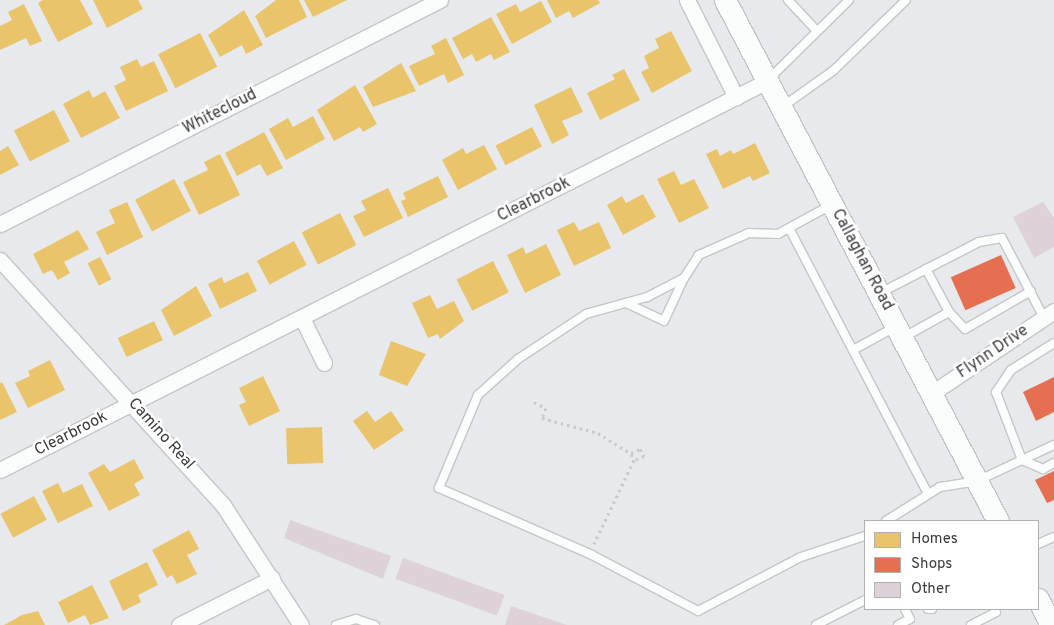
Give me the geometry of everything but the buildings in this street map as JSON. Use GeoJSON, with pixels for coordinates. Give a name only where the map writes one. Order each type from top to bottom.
{"type":"FeatureCollection","features":[{"type":"Feature","properties":{"kind":"main road","name":"Callaghan Road"},"geometry":{"type":"LineString","coordinates":[[724,0],[779,109],[833,204],[997,520]]}},
{"type":"Feature","properties":{"kind":"main road"},"geometry":{"type":"LineString","coordinates":[[1039,601],[1051,625]]}},
{"type":"Feature","properties":{"kind":"street","name":"Whitecloud"},"geometry":{"type":"LineString","coordinates":[[0,224],[440,0]]}},
{"type":"Feature","properties":{"kind":"street"},"geometry":{"type":"LineString","coordinates":[[687,0],[736,97]]}},
{"type":"Feature","properties":{"kind":"street","name":"Clearbrook"},"geometry":{"type":"LineString","coordinates":[[0,470],[765,82]]}},
{"type":"Feature","properties":{"kind":"street","name":"Camino Real"},"geometry":{"type":"LineString","coordinates":[[0,260],[133,402],[223,505],[301,625]]}},
{"type":"Feature","properties":{"kind":"street","name":"Flynn Drive"},"geometry":{"type":"LineString","coordinates":[[932,393],[1049,315]]}},
{"type":"Feature","properties":{"kind":"street"},"geometry":{"type":"LineString","coordinates":[[302,318],[324,363]]}},
{"type":"Feature","properties":{"kind":"street"},"geometry":{"type":"LineString","coordinates":[[179,625],[272,578]]}},
{"type":"Feature","properties":{"kind":"lane"},"geometry":{"type":"LineString","coordinates":[[788,0],[817,31]]}},
{"type":"Feature","properties":{"kind":"lane"},"geometry":{"type":"LineString","coordinates":[[765,82],[849,0]]}},
{"type":"Feature","properties":{"kind":"lane"},"geometry":{"type":"LineString","coordinates":[[779,109],[834,70],[906,0]]}},
{"type":"Feature","properties":{"kind":"lane"},"geometry":{"type":"LineString","coordinates":[[626,303],[664,321],[684,278],[699,255],[749,233],[778,234],[833,204]]}},
{"type":"Feature","properties":{"kind":"lane"},"geometry":{"type":"LineString","coordinates":[[789,228],[928,494]]}},
{"type":"Feature","properties":{"kind":"lane"},"geometry":{"type":"LineString","coordinates":[[880,293],[979,242],[1002,238],[1031,291],[1049,315]]}},
{"type":"Feature","properties":{"kind":"lane"},"geometry":{"type":"LineString","coordinates":[[926,269],[949,312],[964,329],[1031,291]]}},
{"type":"Feature","properties":{"kind":"lane"},"geometry":{"type":"LineString","coordinates":[[684,278],[626,303],[586,314],[518,359],[478,395],[439,488],[589,553],[698,611],[801,557],[864,536]]}},
{"type":"Feature","properties":{"kind":"lane"},"geometry":{"type":"LineString","coordinates":[[853,350],[949,312]]}},
{"type":"Feature","properties":{"kind":"lane"},"geometry":{"type":"LineString","coordinates":[[1054,342],[1011,370],[996,392],[1022,460],[1043,469],[1054,463]]}},
{"type":"Feature","properties":{"kind":"lane"},"geometry":{"type":"LineString","coordinates":[[888,520],[928,494],[977,480],[1054,445]]}},
{"type":"Feature","properties":{"kind":"lane"},"geometry":{"type":"LineString","coordinates":[[1039,544],[1054,537]]}},
{"type":"Feature","properties":{"kind":"lane"},"geometry":{"type":"LineString","coordinates":[[816,625],[864,601]]}},
{"type":"Feature","properties":{"kind":"lane"},"geometry":{"type":"LineString","coordinates":[[898,625],[910,619],[906,610]]}},
{"type":"Feature","properties":{"kind":"lane"},"geometry":{"type":"LineString","coordinates":[[971,625],[996,612]]}},
{"type":"Feature","properties":{"kind":"lane"},"geometry":{"type":"LineString","coordinates":[[336,625],[356,619],[375,625]]}},
{"type":"Feature","properties":{"kind":"path"},"geometry":{"type":"LineString","coordinates":[[534,402],[546,408],[542,418],[598,434],[631,454],[634,460]]}},
{"type":"Feature","properties":{"kind":"path"},"geometry":{"type":"LineString","coordinates":[[589,553],[634,460],[644,456],[640,449],[631,454]]}}]}
